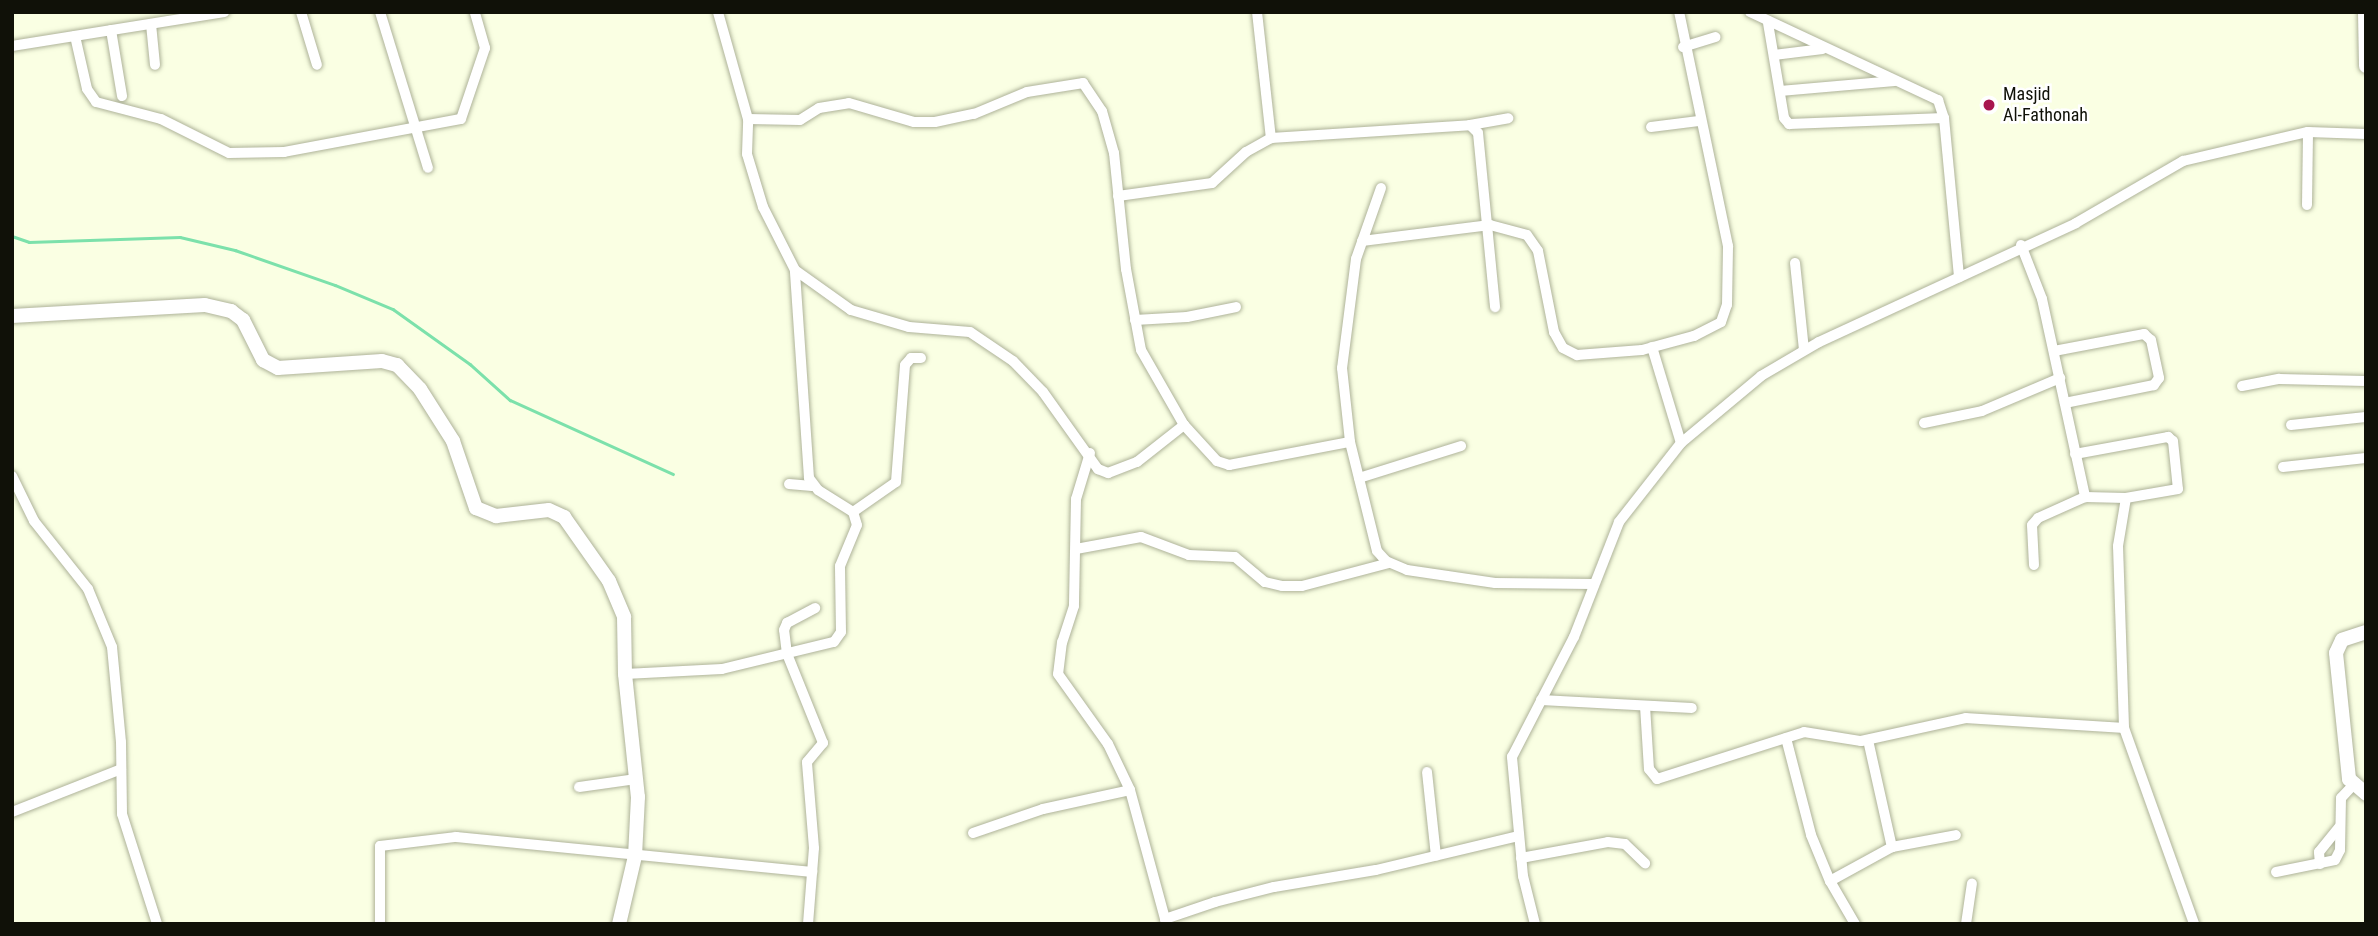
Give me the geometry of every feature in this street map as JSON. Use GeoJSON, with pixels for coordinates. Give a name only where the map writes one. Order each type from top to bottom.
{"type":"FeatureCollection","features":[{"type":"Feature","properties":{"kind":"street"},"geometry":{"type":"LineString","coordinates":[[12,46],[224,12]]}},
{"type":"Feature","properties":{"kind":"street"},"geometry":{"type":"LineString","coordinates":[[301,12],[317,65]]}},
{"type":"Feature","properties":{"kind":"street"},"geometry":{"type":"LineString","coordinates":[[380,12],[428,168]]}},
{"type":"Feature","properties":{"kind":"street"},"geometry":{"type":"LineString","coordinates":[[75,36],[92,99],[161,119],[229,153],[308,150],[457,121],[465,115],[471,80],[486,42],[475,12]]}},
{"type":"Feature","properties":{"kind":"street"},"geometry":{"type":"LineString","coordinates":[[718,12],[748,119],[747,154],[759,193],[794,270],[812,486]]}},
{"type":"Feature","properties":{"kind":"street"},"geometry":{"type":"LineString","coordinates":[[1257,12],[1271,138]]}},
{"type":"Feature","properties":{"kind":"street"},"geometry":{"type":"LineString","coordinates":[[1362,241],[1490,225],[1518,230],[1535,243],[1553,332],[1563,348],[1590,357],[1652,347],[1709,330],[1721,322],[1727,304],[1728,246],[1683,47],[1679,12]]}},
{"type":"Feature","properties":{"kind":"street"},"geometry":{"type":"LineString","coordinates":[[1750,12],[1768,23],[1938,100],[1944,118],[1959,277]]}},
{"type":"Feature","properties":{"kind":"street"},"geometry":{"type":"LineString","coordinates":[[2365,12],[2366,66]]}},
{"type":"Feature","properties":{"kind":"street"},"geometry":{"type":"LineString","coordinates":[[1768,23],[1784,118],[1794,126],[1944,118]]}},
{"type":"Feature","properties":{"kind":"street"},"geometry":{"type":"LineString","coordinates":[[150,24],[155,65]]}},
{"type":"Feature","properties":{"kind":"street"},"geometry":{"type":"LineString","coordinates":[[111,30],[122,96]]}},
{"type":"Feature","properties":{"kind":"street"},"geometry":{"type":"LineString","coordinates":[[1683,47],[1716,37]]}},
{"type":"Feature","properties":{"kind":"street"},"geometry":{"type":"LineString","coordinates":[[1774,55],[1826,49]]}},
{"type":"Feature","properties":{"kind":"street"},"geometry":{"type":"LineString","coordinates":[[748,119],[800,120],[819,108],[849,103],[914,122],[934,122],[974,114],[1017,94],[1069,81],[1083,83],[1102,111],[1114,153],[1135,320],[1146,364],[1184,425],[1217,461],[1229,466],[1350,442]]}},
{"type":"Feature","properties":{"kind":"street"},"geometry":{"type":"LineString","coordinates":[[1780,91],[1898,81]]}},
{"type":"Feature","properties":{"kind":"street"},"geometry":{"type":"LineString","coordinates":[[1118,196],[1212,183],[1245,152],[1271,138],[1470,125],[1508,118]]}},
{"type":"Feature","properties":{"kind":"street"},"geometry":{"type":"LineString","coordinates":[[1651,127],[1699,121]]}},
{"type":"Feature","properties":{"kind":"street"},"geometry":{"type":"LineString","coordinates":[[1470,125],[1478,133],[1490,225],[1495,307]]}},
{"type":"Feature","properties":{"kind":"street"},"geometry":{"type":"LineString","coordinates":[[2306,205],[2308,132]]}},
{"type":"Feature","properties":{"kind":"street"},"geometry":{"type":"LineString","coordinates":[[1535,924],[1521,859],[1512,757],[1574,637],[1619,522],[1681,443],[1761,376],[1804,350],[2107,207],[2183,161],[2308,132],[2366,134]]}},
{"type":"Feature","properties":{"kind":"street"},"geometry":{"type":"LineString","coordinates":[[1381,188],[1362,241],[1342,368],[1350,442],[1377,551],[1389,563]]}},
{"type":"Feature","properties":{"kind":"street"},"geometry":{"type":"LineString","coordinates":[[2021,246],[2042,299],[2085,497]]}},
{"type":"Feature","properties":{"kind":"street"},"geometry":{"type":"LineString","coordinates":[[1795,263],[1804,350]]}},
{"type":"Feature","properties":{"kind":"street"},"geometry":{"type":"LineString","coordinates":[[794,270],[851,310],[909,327],[970,332],[1013,361],[1036,384],[1090,453],[1098,469],[1108,473],[1138,462],[1184,425]]}},
{"type":"Feature","properties":{"kind":"street"},"geometry":{"type":"LineString","coordinates":[[12,317],[205,305],[232,311],[243,320],[263,360],[278,368],[382,361],[397,365],[421,389],[453,441],[476,508],[496,516],[549,510],[558,512],[574,530],[618,598],[624,617],[625,674],[636,779],[635,856],[619,924]]}},
{"type":"Feature","properties":{"kind":"street"},"geometry":{"type":"LineString","coordinates":[[1135,320],[1187,317],[1236,307]]}},
{"type":"Feature","properties":{"kind":"street"},"geometry":{"type":"LineString","coordinates":[[2054,351],[2144,334],[2151,340],[2159,378],[2154,385],[2065,402]]}},
{"type":"Feature","properties":{"kind":"street"},"geometry":{"type":"LineString","coordinates":[[1652,347],[1681,443]]}},
{"type":"Feature","properties":{"kind":"street"},"geometry":{"type":"LineString","coordinates":[[853,512],[896,482],[905,365],[911,358],[921,358]]}},
{"type":"Feature","properties":{"kind":"street"},"geometry":{"type":"LineString","coordinates":[[1924,423],[1982,411],[2060,378]]}},
{"type":"Feature","properties":{"kind":"street"},"geometry":{"type":"LineString","coordinates":[[2242,386],[2279,380],[2366,381]]}},
{"type":"Feature","properties":{"kind":"street"},"geometry":{"type":"LineString","coordinates":[[2291,425],[2366,417]]}},
{"type":"Feature","properties":{"kind":"street"},"geometry":{"type":"LineString","coordinates":[[2034,565],[2034,522],[2085,497],[2126,498],[2178,489],[2173,441],[2168,437],[2075,454]]}},
{"type":"Feature","properties":{"kind":"street"},"geometry":{"type":"LineString","coordinates":[[1359,478],[1461,446]]}},
{"type":"Feature","properties":{"kind":"street"},"geometry":{"type":"LineString","coordinates":[[1090,453],[1076,499],[1074,606],[1062,642],[1058,677],[1108,744],[1130,790],[1165,921],[1274,887],[1436,856],[1519,836]]}},
{"type":"Feature","properties":{"kind":"street"},"geometry":{"type":"LineString","coordinates":[[2283,467],[2366,458]]}},
{"type":"Feature","properties":{"kind":"street"},"geometry":{"type":"LineString","coordinates":[[12,476],[34,522],[88,589],[112,646],[124,827],[157,924]]}},
{"type":"Feature","properties":{"kind":"street"},"geometry":{"type":"LineString","coordinates":[[625,674],[722,669],[787,654],[839,638],[838,575],[857,525],[853,512],[812,486],[789,484]]}},
{"type":"Feature","properties":{"kind":"street"},"geometry":{"type":"LineString","coordinates":[[2126,498],[2118,546],[2124,728],[2194,924]]}},
{"type":"Feature","properties":{"kind":"street"},"geometry":{"type":"LineString","coordinates":[[1076,549],[1140,537],[1189,555],[1236,557],[1265,582],[1282,586],[1302,586],[1389,563],[1494,583],[1593,584]]}},
{"type":"Feature","properties":{"kind":"street"},"geometry":{"type":"LineString","coordinates":[[808,924],[812,872],[807,762],[823,743],[787,654],[785,624],[815,608]]}},
{"type":"Feature","properties":{"kind":"street"},"geometry":{"type":"LineString","coordinates":[[2366,632],[2342,640],[2336,653],[2344,753],[2353,786],[2366,794]]}},
{"type":"Feature","properties":{"kind":"street"},"geometry":{"type":"LineString","coordinates":[[1541,700],[1692,708]]}},
{"type":"Feature","properties":{"kind":"street"},"geometry":{"type":"LineString","coordinates":[[1645,706],[1649,769],[1657,779],[1786,738],[1818,731],[1868,740],[1966,719],[2124,728]]}},
{"type":"Feature","properties":{"kind":"street"},"geometry":{"type":"LineString","coordinates":[[1786,738],[1811,835],[1830,881],[1855,924]]}},
{"type":"Feature","properties":{"kind":"street"},"geometry":{"type":"LineString","coordinates":[[1868,740],[1892,847]]}},
{"type":"Feature","properties":{"kind":"street"},"geometry":{"type":"LineString","coordinates":[[12,812],[121,769]]}},
{"type":"Feature","properties":{"kind":"street"},"geometry":{"type":"LineString","coordinates":[[1427,772],[1436,856]]}},
{"type":"Feature","properties":{"kind":"street"},"geometry":{"type":"LineString","coordinates":[[579,787],[636,779]]}},
{"type":"Feature","properties":{"kind":"street"},"geometry":{"type":"LineString","coordinates":[[2276,872],[2332,862],[2338,855],[2341,798],[2353,786]]}},
{"type":"Feature","properties":{"kind":"street"},"geometry":{"type":"LineString","coordinates":[[973,833],[1043,809],[1130,790]]}},
{"type":"Feature","properties":{"kind":"street"},"geometry":{"type":"LineString","coordinates":[[2320,864],[2319,852],[2339,827]]}},
{"type":"Feature","properties":{"kind":"street"},"geometry":{"type":"LineString","coordinates":[[1830,881],[1892,847],[1956,835]]}},
{"type":"Feature","properties":{"kind":"street"},"geometry":{"type":"LineString","coordinates":[[380,924],[380,846],[456,837],[812,872]]}},
{"type":"Feature","properties":{"kind":"street"},"geometry":{"type":"LineString","coordinates":[[1521,859],[1608,842],[1625,844],[1645,863]]}},
{"type":"Feature","properties":{"kind":"street"},"geometry":{"type":"LineString","coordinates":[[1966,924],[1972,883]]}},
{"type":"Feature","properties":{"kind":"waterway"},"geometry":{"type":"LineString","coordinates":[[12,236],[29,242],[180,237],[235,250],[335,285],[393,309],[470,364],[510,400],[673,474]]}},
{"type":"Feature","properties":{"kind":"place","name":"Masjid Al-Fathonah"},"geometry":{"type":"Point","coordinates":[1989,105]}}]}
